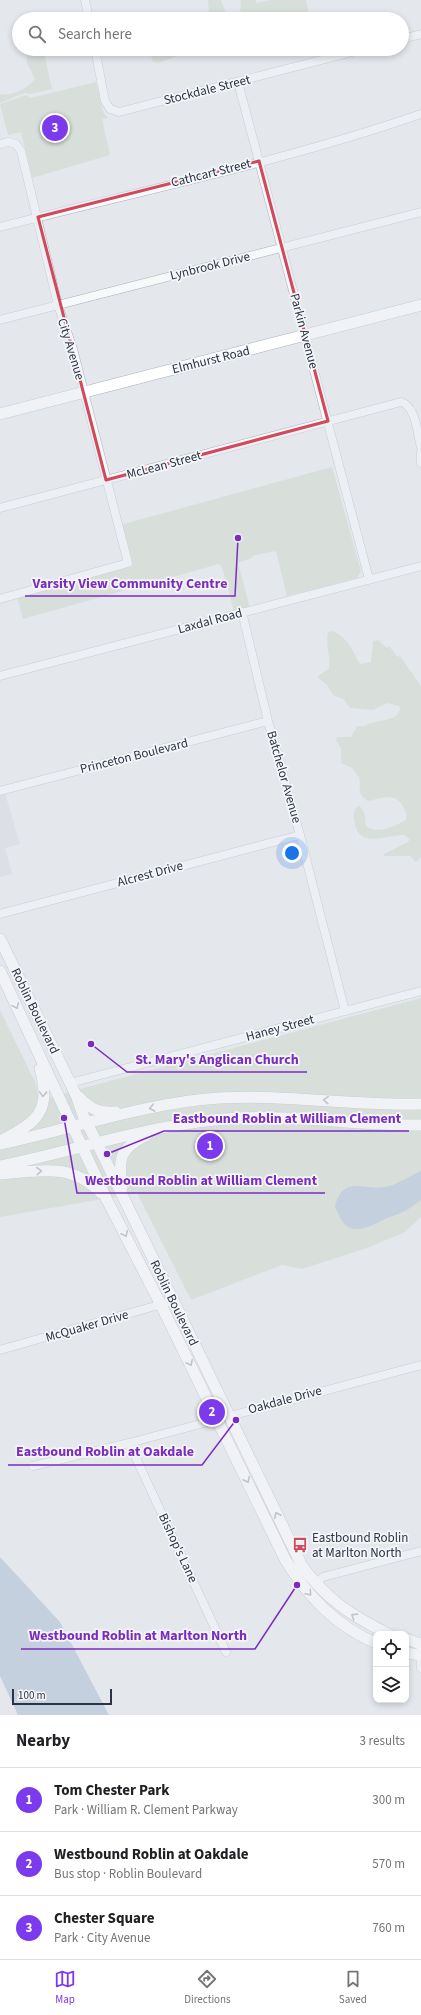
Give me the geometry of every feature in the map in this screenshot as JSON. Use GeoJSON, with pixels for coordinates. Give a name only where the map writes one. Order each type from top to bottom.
{"type":"FeatureCollection","features":[{"type":"Feature","properties":{"kind":"main road","name":"Elmhurst Road"},"geometry":{"type":"LineString","coordinates":[[0,414],[421,305]]}},
{"type":"Feature","properties":{"kind":"main road","name":"Roblin Boulevard"},"geometry":{"type":"LineString","coordinates":[[0,939],[76,1095],[87,1124],[124,1197],[173,1301],[285,1559],[310,1595],[335,1618],[363,1637],[373,1642]]}},
{"type":"Feature","properties":{"kind":"main road","name":"Roblin Boulevard"},"geometry":{"type":"LineString","coordinates":[[0,971],[107,1200],[161,1305],[223,1417],[302,1566],[315,1584],[324,1593],[355,1617],[382,1631]]}},
{"type":"Feature","properties":{"kind":"main road"},"geometry":{"type":"LineString","coordinates":[[0,1141],[30,1124],[40,1111],[43,1101],[44,1084],[33,1043]]}},
{"type":"Feature","properties":{"kind":"main road"},"geometry":{"type":"LineString","coordinates":[[76,1095],[92,1109],[103,1113],[135,1111]]}},
{"type":"Feature","properties":{"kind":"main road"},"geometry":{"type":"LineString","coordinates":[[0,1144],[87,1124],[135,1111],[200,1100],[242,1097],[421,1104]]}},
{"type":"Feature","properties":{"kind":"main road"},"geometry":{"type":"LineString","coordinates":[[0,1166],[164,1127],[202,1121],[256,1118],[421,1124]]}},
{"type":"Feature","properties":{"kind":"main road"},"geometry":{"type":"LineString","coordinates":[[124,1197],[119,1166],[124,1150],[132,1142],[164,1127]]}},
{"type":"Feature","properties":{"kind":"main road"},"geometry":{"type":"LineString","coordinates":[[0,1174],[40,1171],[66,1172],[83,1177],[107,1200]]}},
{"type":"Feature","properties":{"kind":"main road"},"geometry":{"type":"LineString","coordinates":[[409,1641],[420,1644]]}},
{"type":"Feature","properties":{"kind":"main road"},"geometry":{"type":"LineString","coordinates":[[409,1653],[420,1655]]}},
{"type":"Feature","properties":{"kind":"street"},"geometry":{"type":"LineString","coordinates":[[85,0],[88,12]]}},
{"type":"Feature","properties":{"kind":"street"},"geometry":{"type":"LineString","coordinates":[[409,37],[421,34]]}},
{"type":"Feature","properties":{"kind":"street","name":"Stockdale Street"},"geometry":{"type":"LineString","coordinates":[[96,56],[105,101],[110,109],[119,112],[337,56]]}},
{"type":"Feature","properties":{"kind":"street","name":"Parkin Avenue"},"geometry":{"type":"LineString","coordinates":[[238,82],[369,579]]}},
{"type":"Feature","properties":{"kind":"street","name":"Cathcart Street"},"geometry":{"type":"LineString","coordinates":[[0,227],[259,161],[377,129],[421,114]]}},
{"type":"Feature","properties":{"kind":"street","name":"City Avenue"},"geometry":{"type":"LineString","coordinates":[[0,599],[128,563],[73,348],[58,305],[21,151],[16,144],[4,143]]}},
{"type":"Feature","properties":{"kind":"street","name":"Lynbrook Drive"},"geometry":{"type":"LineString","coordinates":[[0,320],[421,212]]}},
{"type":"Feature","properties":{"kind":"street","name":"McLean Street"},"geometry":{"type":"LineString","coordinates":[[0,508],[400,402],[406,403],[411,408],[421,447]]}},
{"type":"Feature","properties":{"kind":"street"},"geometry":{"type":"LineString","coordinates":[[421,453],[421,463]]}},
{"type":"Feature","properties":{"kind":"street","name":"Laxdal Road"},"geometry":{"type":"LineString","coordinates":[[0,676],[421,566]]}},
{"type":"Feature","properties":{"kind":"street","name":"Batchelor Avenue"},"geometry":{"type":"LineString","coordinates":[[242,612],[268,721],[300,835],[345,1011]]}},
{"type":"Feature","properties":{"kind":"street","name":"Princeton Boulevard"},"geometry":{"type":"LineString","coordinates":[[0,791],[268,721]]}},
{"type":"Feature","properties":{"kind":"street","name":"Alcrest Drive"},"geometry":{"type":"LineString","coordinates":[[0,914],[300,835]]}},
{"type":"Feature","properties":{"kind":"street","name":"Haney Street"},"geometry":{"type":"LineString","coordinates":[[70,1083],[421,991]]}},
{"type":"Feature","properties":{"kind":"street","name":"McQuaker Drive"},"geometry":{"type":"LineString","coordinates":[[0,1350],[173,1301]]}},
{"type":"Feature","properties":{"kind":"street","name":"Oakdale Drive"},"geometry":{"type":"LineString","coordinates":[[33,1466],[129,1443],[421,1364]]}},
{"type":"Feature","properties":{"kind":"street","name":"Bishop's Lane"},"geometry":{"type":"LineString","coordinates":[[129,1443],[226,1652]]}},
{"type":"Feature","properties":{"kind":"street"},"geometry":{"type":"LineString","coordinates":[[315,1584],[323,1577],[421,1551]]}},
{"type":"Feature","properties":{"kind":"street"},"geometry":{"type":"LineString","coordinates":[[420,1644],[421,1668]]}},
{"type":"Feature","properties":{"kind":"highlighted area"},"geometry":{"type":"Polygon","coordinates":[[[259,161],[328,421],[106,480],[38,217],[259,161]]]}},
{"type":"Feature","properties":{"kind":"shaded area"},"geometry":{"type":"Polygon","coordinates":[[[4,790],[20,844],[5,848],[12,874],[0,877],[0,791],[4,790]]]}},
{"type":"Feature","properties":{"kind":"green space"},"geometry":{"type":"Polygon","coordinates":[[[208,0],[221,0],[225,12],[209,12],[208,0]]]}},
{"type":"Feature","properties":{"kind":"green space"},"geometry":{"type":"Polygon","coordinates":[[[241,0],[255,0],[257,3],[270,0],[306,0],[309,12],[240,12],[241,0]]]}},
{"type":"Feature","properties":{"kind":"green space"},"geometry":{"type":"Polygon","coordinates":[[[26,56],[45,56],[52,89],[30,94],[24,93],[0,103],[0,94],[4,95],[19,91],[28,86],[35,79],[27,63],[26,56]]]}},
{"type":"Feature","properties":{"kind":"green space"},"geometry":{"type":"Polygon","coordinates":[[[151,56],[177,56],[158,63],[153,62],[151,56]]]}},
{"type":"Feature","properties":{"kind":"green space"},"geometry":{"type":"Polygon","coordinates":[[[96,82],[103,112],[108,118],[102,119],[110,155],[32,178],[21,132],[8,135],[0,104],[27,95],[30,98],[96,82]]]}},
{"type":"Feature","properties":{"kind":"green space"},"geometry":{"type":"Polygon","coordinates":[[[332,467],[361,571],[357,578],[287,596],[276,551],[252,556],[252,558],[238,563],[250,608],[234,611],[222,567],[219,564],[23,619],[17,597],[131,564],[120,525],[332,467]]]}},
{"type":"Feature","properties":{"kind":"green space"},"geometry":{"type":"Polygon","coordinates":[[[332,631],[342,636],[346,640],[360,664],[371,662],[373,641],[378,640],[387,648],[389,646],[397,656],[401,657],[421,686],[421,857],[416,862],[410,856],[384,856],[384,854],[408,842],[410,839],[404,835],[370,839],[359,834],[356,828],[354,814],[355,809],[359,806],[364,812],[366,826],[376,830],[392,827],[406,820],[406,814],[401,803],[394,798],[380,798],[370,801],[363,797],[360,791],[359,777],[352,768],[341,763],[341,749],[336,740],[338,737],[351,737],[357,726],[365,726],[395,716],[399,713],[400,708],[399,706],[387,703],[373,710],[350,708],[343,699],[334,696],[327,685],[317,677],[329,669],[327,637],[328,632],[332,631]]]}},
{"type":"Feature","properties":{"kind":"green space"},"geometry":{"type":"Polygon","coordinates":[[[421,998],[421,1217],[405,1232],[367,1248],[302,1269],[282,1265],[191,1300],[137,1193],[0,1217],[0,1010],[36,1084],[39,1100],[421,998]]]}},
{"type":"Feature","properties":{"kind":"water"},"geometry":{"type":"Polygon","coordinates":[[[421,1171],[421,1200],[405,1211],[362,1229],[349,1227],[339,1216],[335,1206],[343,1190],[348,1187],[389,1186],[421,1171]]]}},
{"type":"Feature","properties":{"kind":"water"},"geometry":{"type":"Polygon","coordinates":[[[0,1557],[60,1622],[109,1715],[18,1715],[0,1676],[0,1557]]]}},
{"type":"Feature","properties":{"kind":"place","name":"Chester Square"},"geometry":{"type":"Point","coordinates":[55,128]}},
{"type":"Feature","properties":{"kind":"place","name":"Varsity View Community Centre"},"geometry":{"type":"Point","coordinates":[238,538]}},
{"type":"Feature","properties":{"kind":"place","name":"St. Mary's Anglican Church"},"geometry":{"type":"Point","coordinates":[91,1044]}},
{"type":"Feature","properties":{"kind":"place","name":"Westbound Roblin at William Clement"},"geometry":{"type":"Point","coordinates":[64,1118]}},
{"type":"Feature","properties":{"kind":"place","name":"Tom Chester Park"},"geometry":{"type":"Point","coordinates":[210,1146]}},
{"type":"Feature","properties":{"kind":"place","name":"Eastbound Roblin at William Clement"},"geometry":{"type":"Point","coordinates":[107,1154]}},
{"type":"Feature","properties":{"kind":"place","name":"Westbound Roblin at Oakdale"},"geometry":{"type":"Point","coordinates":[212,1412]}},
{"type":"Feature","properties":{"kind":"place","name":"Eastbound Roblin at Oakdale"},"geometry":{"type":"Point","coordinates":[236,1420]}},
{"type":"Feature","properties":{"kind":"place","name":"Eastbound Roblin at Marlton North"},"geometry":{"type":"Point","coordinates":[300,1545]}},
{"type":"Feature","properties":{"kind":"place","name":"Westbound Roblin at Marlton North"},"geometry":{"type":"Point","coordinates":[297,1585]}}]}
